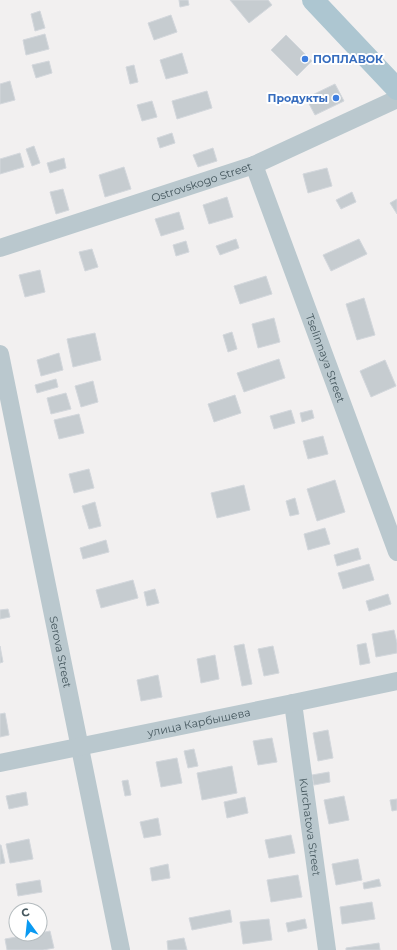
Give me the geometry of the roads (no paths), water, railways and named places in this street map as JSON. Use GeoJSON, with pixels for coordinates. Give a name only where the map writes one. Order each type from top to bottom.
{"type":"FeatureCollection","features":[{"type":"Feature","properties":{"kind":"main road"},"geometry":{"type":"LineString","coordinates":[[313,0],[397,89]]}},
{"type":"Feature","properties":{"kind":"street","name":"Ostrovskogo Street"},"geometry":{"type":"LineString","coordinates":[[0,248],[254,165],[397,99]]}},
{"type":"Feature","properties":{"kind":"street","name":"Tselinnaya Street"},"geometry":{"type":"LineString","coordinates":[[254,165],[397,552]]}},
{"type":"Feature","properties":{"kind":"street","name":"Serova Street"},"geometry":{"type":"LineString","coordinates":[[0,354],[2,374],[121,950]]}},
{"type":"Feature","properties":{"kind":"street","name":"улица Карбышева"},"geometry":{"type":"LineString","coordinates":[[0,763],[293,703],[397,680]]}},
{"type":"Feature","properties":{"kind":"street","name":"Kurchatova Street"},"geometry":{"type":"LineString","coordinates":[[293,703],[327,950]]}},
{"type":"Feature","properties":{"kind":"place","name":"ПОПЛАВОК"},"geometry":{"type":"Point","coordinates":[305,59]}},
{"type":"Feature","properties":{"kind":"place","name":"Продукты"},"geometry":{"type":"Point","coordinates":[336,98]}}]}
